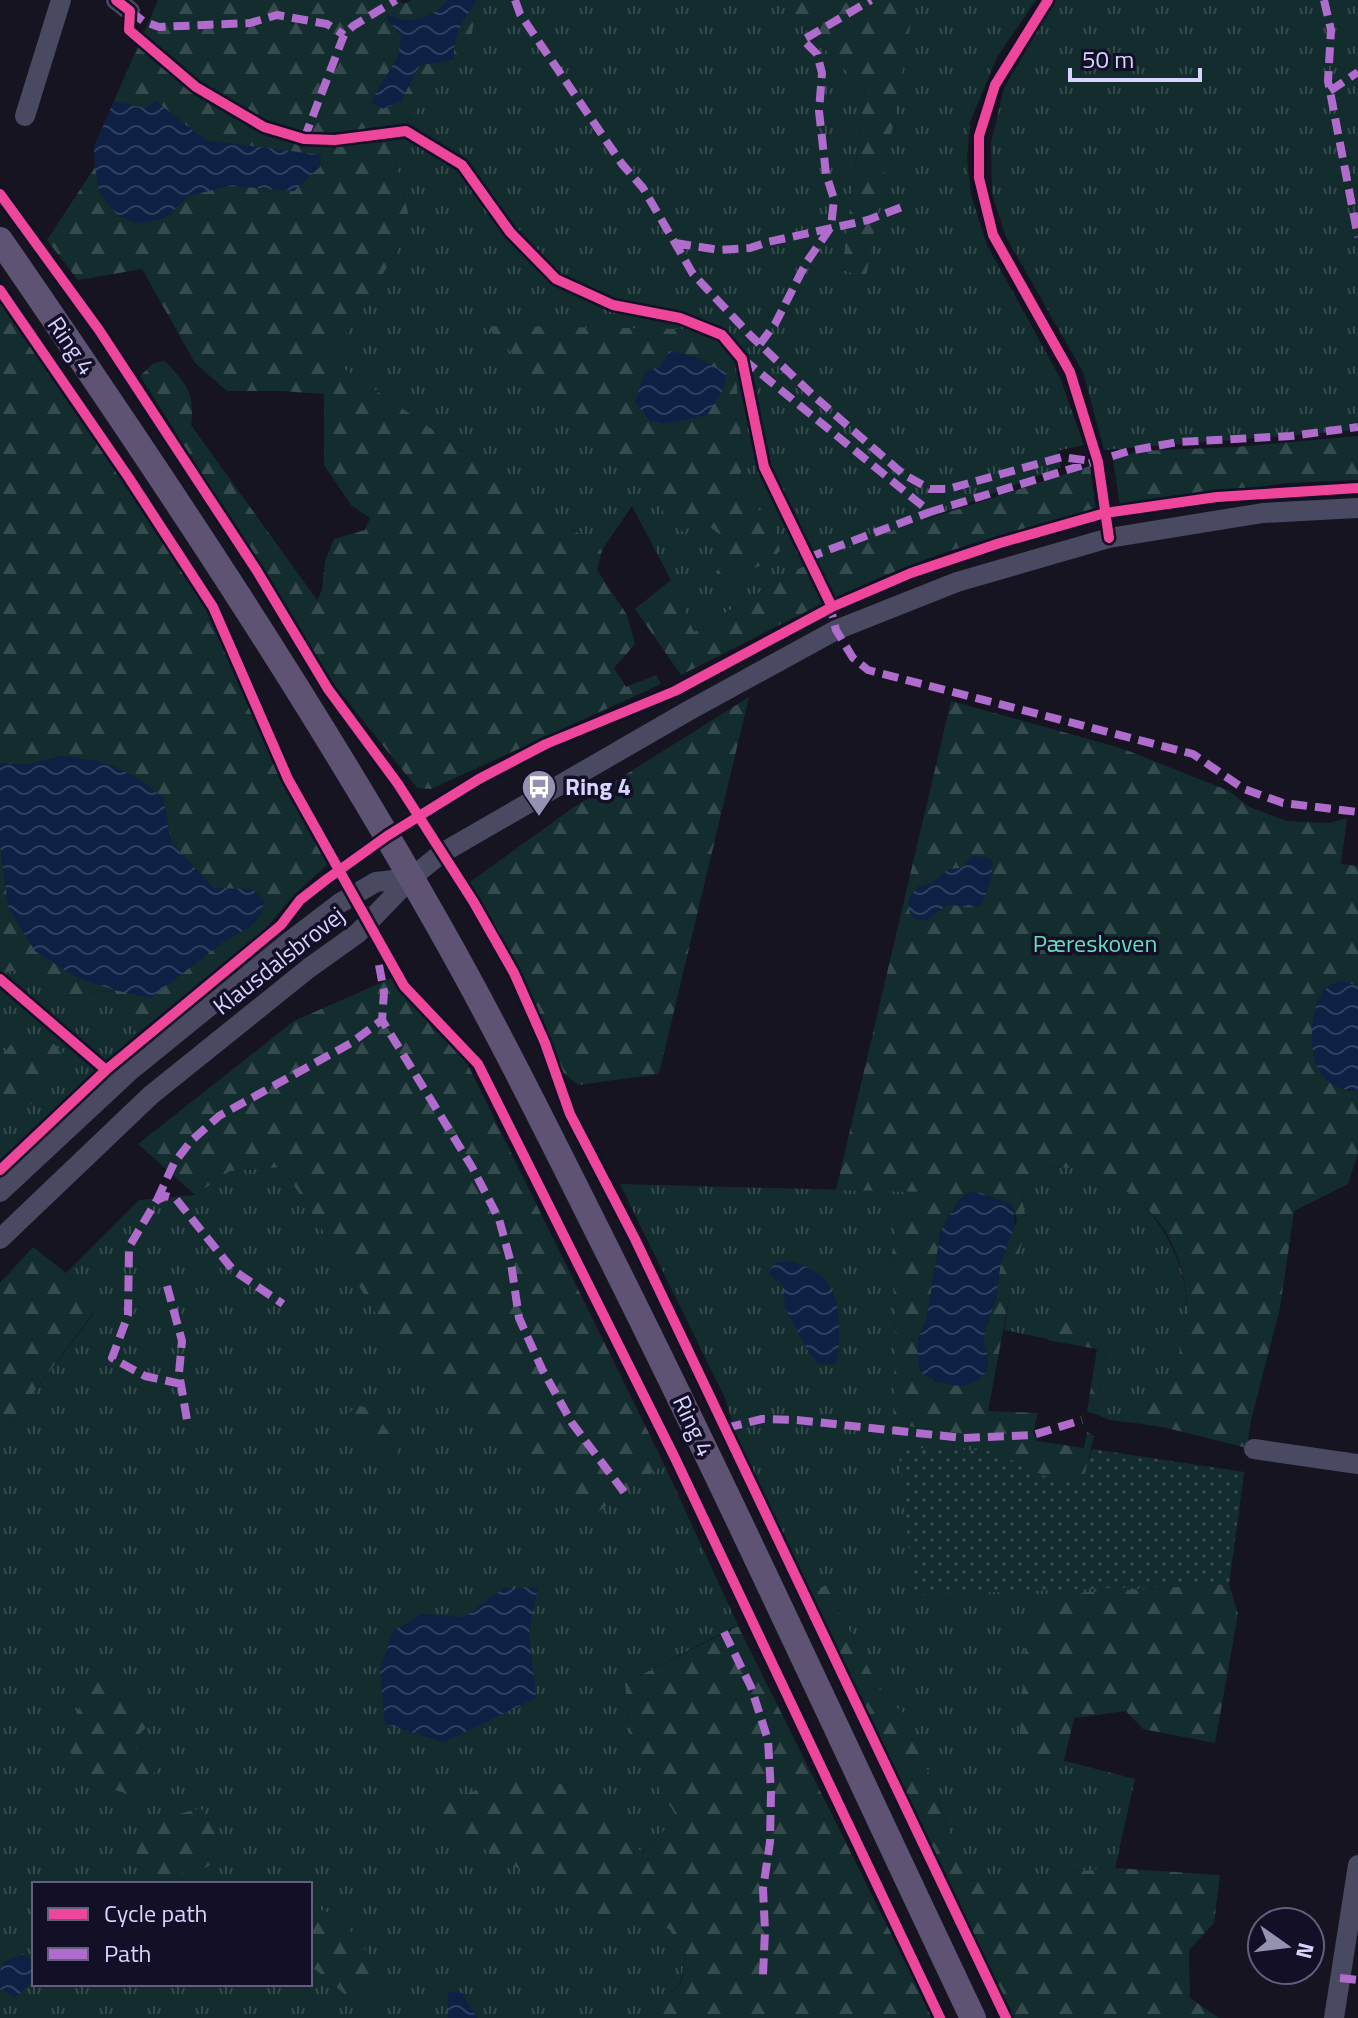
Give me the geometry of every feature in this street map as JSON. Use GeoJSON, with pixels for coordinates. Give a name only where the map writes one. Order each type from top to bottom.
{"type":"FeatureCollection","features":[{"type":"Feature","properties":{"kind":"main road","name":"Ring 4"},"geometry":{"type":"LineString","coordinates":[[0,240],[192,524],[312,712],[411,878],[518,1073],[657,1350],[973,2018]]}},
{"type":"Feature","properties":{"kind":"street"},"geometry":{"type":"LineString","coordinates":[[25,116],[61,0]]}},
{"type":"Feature","properties":{"kind":"street"},"geometry":{"type":"LineString","coordinates":[[411,878],[454,846],[836,630],[957,582],[1109,538],[1263,513],[1358,508]]}},
{"type":"Feature","properties":{"kind":"street","name":"Klausdalsbrovej"},"geometry":{"type":"LineString","coordinates":[[0,1192],[131,1070],[285,945],[340,903],[376,882],[411,878]]}},
{"type":"Feature","properties":{"kind":"street","name":"Klausdalsbrovej"},"geometry":{"type":"LineString","coordinates":[[0,1239],[151,1095],[309,968],[358,933],[411,878]]}},
{"type":"Feature","properties":{"kind":"street"},"geometry":{"type":"LineString","coordinates":[[1254,1449],[1358,1464]]}},
{"type":"Feature","properties":{"kind":"street"},"geometry":{"type":"LineString","coordinates":[[1334,2018],[1358,1865]]}},
{"type":"Feature","properties":{"kind":"green space"},"geometry":{"type":"Polygon","coordinates":[[[158,0],[399,0],[403,4],[412,0],[479,0],[469,46],[391,141],[411,225],[368,300],[329,359],[602,550],[597,570],[627,615],[635,644],[614,668],[626,687],[656,675],[661,684],[431,789],[417,788],[336,687],[140,376],[154,363],[165,361],[179,376],[192,404],[191,425],[317,600],[322,590],[325,561],[334,539],[365,530],[370,518],[351,505],[324,465],[324,394],[227,391],[195,363],[142,269],[78,280],[47,240],[95,167],[94,147],[158,0]]]}},
{"type":"Feature","properties":{"kind":"green space"},"geometry":{"type":"Polygon","coordinates":[[[479,0],[777,0],[865,90],[842,270],[865,276],[915,0],[1036,0],[997,57],[970,122],[967,159],[971,195],[987,245],[1060,378],[1084,445],[1057,451],[1061,467],[800,568],[694,632],[632,506],[602,550],[329,359],[368,300],[411,225],[391,141],[469,46],[479,0]]]}},
{"type":"Feature","properties":{"kind":"green space"},"geometry":{"type":"Polygon","coordinates":[[[777,0],[915,0],[866,277],[842,270],[865,90],[777,0]]]}},
{"type":"Feature","properties":{"kind":"green space"},"geometry":{"type":"Polygon","coordinates":[[[1055,0],[1358,0],[1358,430],[1104,450],[1083,372],[1006,237],[992,194],[991,143],[1004,88],[1055,0]]]}},
{"type":"Feature","properties":{"kind":"green space"},"geometry":{"type":"Polygon","coordinates":[[[0,297],[134,493],[209,613],[265,741],[328,864],[295,894],[264,931],[137,1034],[114,990],[57,997],[41,964],[0,974],[0,845],[9,909],[151,997],[224,941],[250,927],[261,914],[264,900],[213,888],[171,842],[163,797],[62,756],[26,765],[0,763],[0,297]]]}},
{"type":"Feature","properties":{"kind":"green space"},"geometry":{"type":"Polygon","coordinates":[[[486,326],[687,329],[735,366],[743,460],[738,488],[774,525],[780,551],[763,565],[735,574],[726,586],[716,572],[728,557],[729,542],[700,519],[683,532],[486,326]]]}},
{"type":"Feature","properties":{"kind":"green space"},"geometry":{"type":"Polygon","coordinates":[[[1358,436],[1358,480],[1285,483],[1120,507],[1113,459],[1139,451],[1236,447],[1358,436]]]}},
{"type":"Feature","properties":{"kind":"green space"},"geometry":{"type":"Polygon","coordinates":[[[1090,466],[1096,510],[981,541],[914,564],[825,602],[681,675],[635,609],[671,580],[694,632],[800,568],[897,529],[1090,466]]]}},
{"type":"Feature","properties":{"kind":"green space"},"geometry":{"type":"Polygon","coordinates":[[[749,697],[659,1074],[578,1085],[553,1064],[470,882],[574,807],[749,697]]]}},
{"type":"Feature","properties":{"kind":"green space","name":"Pæreskoven"},"geometry":{"type":"Polygon","coordinates":[[[951,701],[1121,748],[1229,791],[1249,807],[1287,821],[1329,823],[1347,818],[1341,864],[1358,866],[1358,986],[1340,981],[1325,988],[1318,1001],[1347,1091],[1358,1091],[1358,1153],[1348,1184],[1294,1211],[1280,1308],[1251,1420],[1247,1448],[1135,1423],[1165,1381],[1182,1346],[1187,1297],[1182,1272],[1169,1238],[1134,1197],[1101,1177],[1066,1167],[1049,1168],[1026,1177],[1022,1196],[1027,1226],[1014,1271],[988,1411],[1038,1413],[1033,1432],[1037,1441],[1084,1448],[1087,1432],[1094,1436],[1084,1477],[1053,1480],[993,1451],[996,1435],[893,1424],[896,1311],[890,1265],[897,1223],[927,1192],[836,1190],[951,701]],[[981,1193],[960,1199],[941,1230],[927,1317],[918,1340],[934,1381],[965,1385],[995,1302],[1001,1261],[1017,1219],[1012,1205],[981,1193]]]}},
{"type":"Feature","properties":{"kind":"green space"},"geometry":{"type":"Polygon","coordinates":[[[41,964],[58,997],[114,990],[137,1034],[0,1160],[0,974],[41,964]]]}},
{"type":"Feature","properties":{"kind":"green space"},"geometry":{"type":"Polygon","coordinates":[[[401,974],[460,1049],[664,1464],[598,1512],[537,1479],[405,1358],[282,1167],[230,1171],[195,1195],[138,1144],[294,1021],[401,974]]]}},
{"type":"Feature","properties":{"kind":"green space"},"geometry":{"type":"Polygon","coordinates":[[[46,1036],[64,1054],[59,1076],[37,1100],[0,1126],[0,1058],[17,1037],[46,1036]]]}},
{"type":"Feature","properties":{"kind":"green space"},"geometry":{"type":"Polygon","coordinates":[[[282,1167],[405,1358],[598,1512],[664,1464],[738,1625],[625,1683],[630,1743],[678,1817],[641,1853],[594,1788],[554,1783],[518,1773],[604,1917],[669,1929],[685,1953],[681,1981],[654,2012],[655,2018],[0,2018],[0,1437],[94,1313],[66,1273],[139,1200],[195,1195],[230,1171],[282,1167]]]}},
{"type":"Feature","properties":{"kind":"green space"},"geometry":{"type":"Polygon","coordinates":[[[1047,1168],[1078,1168],[1103,1176],[1126,1190],[1146,1208],[1163,1230],[1184,1280],[1187,1307],[1182,1346],[1158,1392],[1135,1423],[1110,1420],[1096,1414],[1107,1344],[1054,1327],[1049,1339],[1004,1330],[1014,1271],[1027,1226],[1022,1196],[1026,1177],[1047,1168]]]}},
{"type":"Feature","properties":{"kind":"green space"},"geometry":{"type":"Polygon","coordinates":[[[620,1184],[928,1192],[897,1223],[890,1264],[896,1311],[894,1424],[997,1435],[993,1452],[1244,1472],[1229,1584],[1038,1596],[1019,1749],[1135,1779],[1115,1868],[967,1881],[909,1718],[883,1696],[826,1585],[810,1593],[737,1440],[726,1400],[620,1184]]]}},
{"type":"Feature","properties":{"kind":"green space"},"geometry":{"type":"Polygon","coordinates":[[[33,1247],[66,1273],[94,1312],[0,1437],[0,1283],[33,1247]]]}},
{"type":"Feature","properties":{"kind":"green space"},"geometry":{"type":"Polygon","coordinates":[[[1065,1322],[1078,1322],[1096,1328],[1107,1344],[1096,1414],[1087,1412],[1097,1349],[1047,1340],[1054,1327],[1065,1322]]]}},
{"type":"Feature","properties":{"kind":"green space"},"geometry":{"type":"Polygon","coordinates":[[[358,1405],[373,1410],[399,1447],[397,1455],[380,1457],[366,1447],[347,1415],[358,1405]]]}},
{"type":"Feature","properties":{"kind":"green space"},"geometry":{"type":"Polygon","coordinates":[[[898,1447],[993,1451],[1053,1480],[1084,1477],[1092,1449],[1244,1472],[1229,1584],[914,1595],[898,1447]]]}},
{"type":"Feature","properties":{"kind":"green space"},"geometry":{"type":"Polygon","coordinates":[[[1229,1584],[1238,1614],[1215,1743],[1143,1729],[1126,1711],[1074,1718],[1064,1761],[1019,1749],[1025,1646],[1038,1595],[1229,1584]]]}},
{"type":"Feature","properties":{"kind":"green space"},"geometry":{"type":"Polygon","coordinates":[[[826,1585],[883,1696],[909,1718],[967,1881],[1115,1868],[1220,1875],[1214,1923],[1189,1950],[1190,1998],[1219,2018],[1010,2018],[810,1593],[826,1585]]]}},
{"type":"Feature","properties":{"kind":"green space"},"geometry":{"type":"Polygon","coordinates":[[[738,1626],[933,2018],[655,2018],[653,2012],[682,1981],[685,1953],[669,1929],[604,1917],[420,1813],[518,1773],[554,1783],[594,1788],[642,1853],[677,1817],[630,1743],[625,1683],[738,1626]]]}},
{"type":"Feature","properties":{"kind":"green space"},"geometry":{"type":"Polygon","coordinates":[[[95,1680],[122,1691],[155,1718],[130,1744],[159,1767],[135,1796],[84,1781],[69,1749],[79,1707],[95,1680]]]}},
{"type":"Feature","properties":{"kind":"green space"},"geometry":{"type":"Polygon","coordinates":[[[200,1808],[215,1824],[218,1860],[200,1871],[156,1877],[136,1855],[140,1844],[160,1822],[200,1808]]]}},
{"type":"Feature","properties":{"kind":"green space"},"geometry":{"type":"Polygon","coordinates":[[[312,1907],[340,1917],[382,1972],[376,1994],[348,1997],[312,1967],[312,1907]]]}},
{"type":"Feature","properties":{"kind":"water"},"geometry":{"type":"Polygon","coordinates":[[[448,0],[477,0],[457,35],[455,60],[420,65],[401,101],[384,109],[372,103],[400,46],[401,36],[387,14],[404,20],[420,19],[435,12],[448,0]]]}},
{"type":"Feature","properties":{"kind":"water"},"geometry":{"type":"Polygon","coordinates":[[[114,101],[145,108],[156,101],[205,140],[321,155],[320,167],[294,191],[229,186],[189,196],[165,218],[138,224],[118,216],[99,192],[94,147],[114,101]]]}},
{"type":"Feature","properties":{"kind":"water"},"geometry":{"type":"Polygon","coordinates":[[[669,351],[696,357],[727,373],[723,390],[707,415],[665,424],[649,420],[635,402],[645,372],[661,366],[669,351]]]}},
{"type":"Feature","properties":{"kind":"water"},"geometry":{"type":"Polygon","coordinates":[[[62,756],[93,760],[116,768],[150,787],[163,797],[171,842],[213,888],[252,889],[264,900],[261,914],[250,927],[224,941],[151,998],[76,977],[35,951],[9,909],[0,845],[0,763],[26,765],[62,756]]]}},
{"type":"Feature","properties":{"kind":"water"},"geometry":{"type":"Polygon","coordinates":[[[973,856],[986,857],[993,862],[982,905],[969,908],[948,904],[927,920],[915,919],[910,913],[908,900],[917,887],[931,883],[949,869],[961,868],[973,856]]]}},
{"type":"Feature","properties":{"kind":"water"},"geometry":{"type":"Polygon","coordinates":[[[1340,981],[1358,986],[1358,1091],[1335,1086],[1327,1080],[1313,1054],[1312,1031],[1317,1004],[1324,990],[1340,981]]]}},
{"type":"Feature","properties":{"kind":"water"},"geometry":{"type":"Polygon","coordinates":[[[970,1192],[1012,1205],[1014,1221],[985,1331],[987,1368],[972,1384],[957,1386],[920,1372],[918,1340],[927,1317],[941,1230],[960,1199],[970,1192]]]}},
{"type":"Feature","properties":{"kind":"water"},"geometry":{"type":"Polygon","coordinates":[[[787,1261],[802,1265],[822,1277],[834,1294],[839,1318],[836,1364],[819,1364],[809,1353],[785,1308],[784,1287],[769,1274],[774,1263],[787,1261]]]}},
{"type":"Feature","properties":{"kind":"water"},"geometry":{"type":"Polygon","coordinates":[[[538,1587],[529,1632],[536,1698],[444,1742],[385,1724],[380,1670],[393,1631],[422,1614],[464,1617],[504,1588],[538,1587]]]}},
{"type":"Feature","properties":{"kind":"water"},"geometry":{"type":"Polygon","coordinates":[[[23,1954],[32,1960],[32,1978],[28,1986],[14,1997],[0,1989],[3,1962],[23,1954]]]}},
{"type":"Feature","properties":{"kind":"water"},"geometry":{"type":"Polygon","coordinates":[[[448,1991],[462,1993],[477,2018],[448,2018],[448,1991]]]}},
{"type":"Feature","properties":{"kind":"marked path"},"geometry":{"type":"LineString","coordinates":[[304,139],[344,35],[353,26],[396,0]]}},
{"type":"Feature","properties":{"kind":"marked path"},"geometry":{"type":"LineString","coordinates":[[515,0],[520,14],[622,164],[643,188],[693,274],[751,336],[816,398],[903,474],[930,489],[948,489],[1062,457],[1098,462]]}},
{"type":"Feature","properties":{"kind":"marked path"},"geometry":{"type":"LineString","coordinates":[[760,344],[775,324],[806,263],[831,227],[834,199],[826,174],[819,111],[822,73],[817,54],[803,40],[871,0]]}},
{"type":"Feature","properties":{"kind":"marked path"},"geometry":{"type":"LineString","coordinates":[[1324,0],[1331,30],[1328,81],[1358,237]]}},
{"type":"Feature","properties":{"kind":"marked path"},"geometry":{"type":"LineString","coordinates":[[130,11],[143,21],[159,27],[250,23],[277,15],[327,24],[344,35]]}},
{"type":"Feature","properties":{"kind":"marked path"},"geometry":{"type":"LineString","coordinates":[[1330,91],[1358,72]]}},
{"type":"Feature","properties":{"kind":"marked path"},"geometry":{"type":"LineString","coordinates":[[675,243],[719,250],[750,248],[868,220],[902,207]]}},
{"type":"Feature","properties":{"kind":"marked path"},"geometry":{"type":"LineString","coordinates":[[743,359],[930,512],[1129,451],[1178,442],[1291,436],[1358,427]]}},
{"type":"Feature","properties":{"kind":"marked path"},"geometry":{"type":"LineString","coordinates":[[807,558],[930,512]]}},
{"type":"Feature","properties":{"kind":"marked path"},"geometry":{"type":"LineString","coordinates":[[829,602],[836,630],[853,658],[868,670],[1193,754],[1244,789],[1283,803],[1358,812]]}},
{"type":"Feature","properties":{"kind":"marked path"},"geometry":{"type":"LineString","coordinates":[[379,965],[384,992],[382,1020],[472,1167],[499,1219],[511,1263],[519,1318],[542,1369],[572,1423],[624,1492]]}},
{"type":"Feature","properties":{"kind":"marked path"},"geometry":{"type":"LineString","coordinates":[[157,1200],[174,1163],[191,1141],[219,1116],[351,1043],[382,1020]]}},
{"type":"Feature","properties":{"kind":"marked path"},"geometry":{"type":"LineString","coordinates":[[181,1384],[145,1376],[112,1358],[128,1315],[129,1247],[157,1200],[166,1196],[176,1199],[233,1270],[283,1304]]}},
{"type":"Feature","properties":{"kind":"marked path"},"geometry":{"type":"LineString","coordinates":[[167,1286],[182,1341],[179,1373],[188,1426]]}},
{"type":"Feature","properties":{"kind":"marked path"},"geometry":{"type":"LineString","coordinates":[[726,1428],[762,1419],[797,1420],[963,1438],[1033,1435],[1082,1420]]}},
{"type":"Feature","properties":{"kind":"marked path"},"geometry":{"type":"LineString","coordinates":[[724,1632],[751,1687],[768,1740],[770,1842],[763,1889],[763,1975]]}},
{"type":"Feature","properties":{"kind":"marked path"},"geometry":{"type":"LineString","coordinates":[[1340,1978],[1358,1980]]}},
{"type":"Feature","properties":{"kind":"cycle path"},"geometry":{"type":"LineString","coordinates":[[116,0],[130,11],[129,30],[196,87],[264,127],[304,139],[335,140],[406,131],[462,165],[510,232],[556,279],[613,305],[680,318],[722,335],[742,359],[764,467],[832,607]]}},
{"type":"Feature","properties":{"kind":"cycle path"},"geometry":{"type":"LineString","coordinates":[[1048,0],[995,85],[979,136],[979,178],[993,235],[1070,372],[1098,462],[1109,538]]}},
{"type":"Feature","properties":{"kind":"cycle path"},"geometry":{"type":"LineString","coordinates":[[0,194],[99,330],[257,571],[328,689],[398,784],[473,901],[514,973],[545,1043],[570,1114],[635,1239],[1006,2018]]}},
{"type":"Feature","properties":{"kind":"cycle path"},"geometry":{"type":"LineString","coordinates":[[0,290],[213,607],[288,779],[404,986],[478,1064],[675,1458],[940,2018]]}},
{"type":"Feature","properties":{"kind":"cycle path"},"geometry":{"type":"LineString","coordinates":[[0,1170],[106,1070],[281,925],[300,900],[387,836],[479,779],[546,744],[675,691],[832,607],[911,573],[1000,543],[1105,513],[1217,497],[1358,488]]}},
{"type":"Feature","properties":{"kind":"cycle path"},"geometry":{"type":"LineString","coordinates":[[0,979],[106,1070]]}},
{"type":"Feature","properties":{"kind":"place","name":"Ring 4"},"geometry":{"type":"Point","coordinates":[539,818]}}]}
